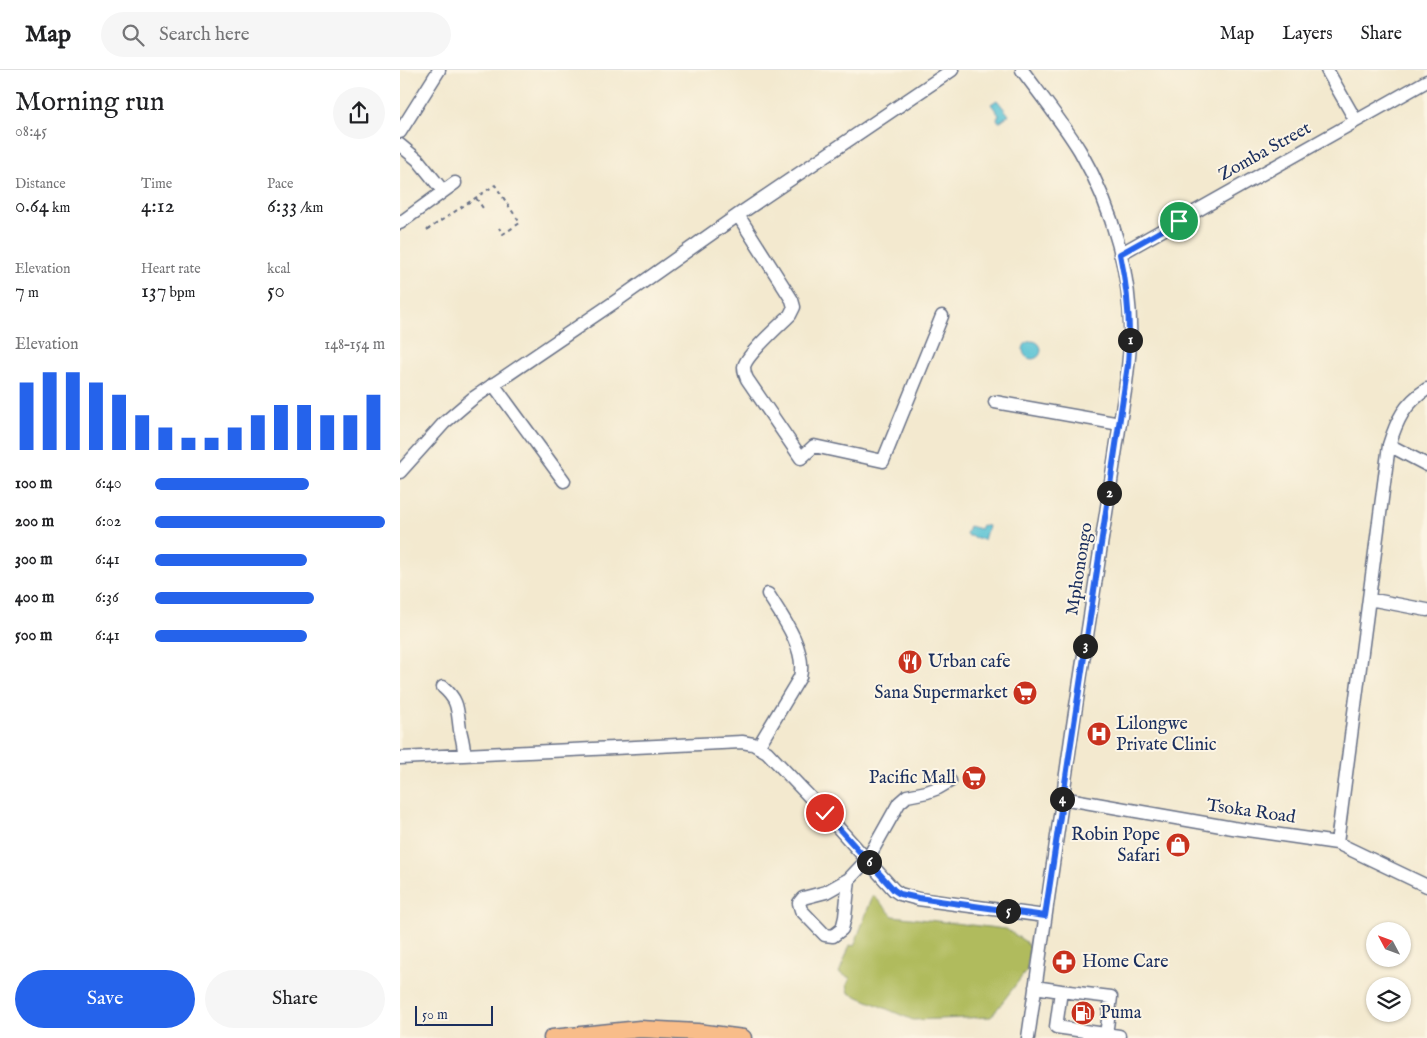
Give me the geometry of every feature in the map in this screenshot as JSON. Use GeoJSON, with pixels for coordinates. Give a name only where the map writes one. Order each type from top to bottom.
{"type":"FeatureCollection","features":[{"type":"Feature","properties":{"kind":"main road"},"geometry":{"type":"LineString","coordinates":[[552,1038],[640,1029],[697,1032],[743,1038]]}},
{"type":"Feature","properties":{"kind":"street"},"geometry":{"type":"LineString","coordinates":[[400,132],[439,70]]}},
{"type":"Feature","properties":{"kind":"street"},"geometry":{"type":"LineString","coordinates":[[400,472],[458,410],[493,384],[952,70]]}},
{"type":"Feature","properties":{"kind":"street","name":"Mphonongo"},"geometry":{"type":"LineString","coordinates":[[1022,70],[1080,151],[1097,185],[1113,224],[1120,254],[1126,284],[1130,330],[1128,365],[1120,424],[1062,798],[1028,1038]]}},
{"type":"Feature","properties":{"kind":"street"},"geometry":{"type":"LineString","coordinates":[[1327,70],[1356,121]]}},
{"type":"Feature","properties":{"kind":"street","name":"Zomba Street"},"geometry":{"type":"LineString","coordinates":[[1120,254],[1427,81]]}},
{"type":"Feature","properties":{"kind":"street"},"geometry":{"type":"LineString","coordinates":[[400,145],[418,160],[443,191]]}},
{"type":"Feature","properties":{"kind":"street"},"geometry":{"type":"LineString","coordinates":[[401,220],[455,183]]}},
{"type":"Feature","properties":{"kind":"street"},"geometry":{"type":"LineString","coordinates":[[738,215],[792,300],[794,307],[790,315],[746,361],[744,366],[746,379],[801,458],[814,446],[883,460],[942,316]]}},
{"type":"Feature","properties":{"kind":"street"},"geometry":{"type":"LineString","coordinates":[[493,384],[564,482]]}},
{"type":"Feature","properties":{"kind":"street"},"geometry":{"type":"LineString","coordinates":[[1337,843],[1388,445],[1401,413],[1408,404],[1427,389]]}},
{"type":"Feature","properties":{"kind":"street"},"geometry":{"type":"LineString","coordinates":[[996,402],[1120,424]]}},
{"type":"Feature","properties":{"kind":"street"},"geometry":{"type":"LineString","coordinates":[[1388,445],[1427,465]]}},
{"type":"Feature","properties":{"kind":"street"},"geometry":{"type":"LineString","coordinates":[[758,747],[800,677],[801,671],[800,655],[788,627],[768,594]]}},
{"type":"Feature","properties":{"kind":"street"},"geometry":{"type":"LineString","coordinates":[[1369,599],[1427,610]]}},
{"type":"Feature","properties":{"kind":"street"},"geometry":{"type":"LineString","coordinates":[[443,686],[452,694],[457,705],[464,754]]}},
{"type":"Feature","properties":{"kind":"street"},"geometry":{"type":"LineString","coordinates":[[400,758],[742,742],[758,747],[766,752],[894,890],[900,894],[1045,916]]}},
{"type":"Feature","properties":{"kind":"street"},"geometry":{"type":"LineString","coordinates":[[849,880],[842,929],[833,936],[825,935],[801,910],[799,903],[803,898],[826,892],[849,880],[867,860],[899,803],[907,796],[927,792],[950,781]]}},
{"type":"Feature","properties":{"kind":"street","name":"Tsoka Road"},"geometry":{"type":"LineString","coordinates":[[1062,798],[1233,828],[1337,843],[1427,886]]}},
{"type":"Feature","properties":{"kind":"street"},"geometry":{"type":"LineString","coordinates":[[1035,987],[1111,997],[1106,1035]]}},
{"type":"Feature","properties":{"kind":"street"},"geometry":{"type":"LineString","coordinates":[[1061,990],[1056,1027],[1119,1036],[1119,1038]]}},
{"type":"Feature","properties":{"kind":"path"},"geometry":{"type":"LineString","coordinates":[[427,230],[495,185],[520,223],[503,234],[499,228]]}},
{"type":"Feature","properties":{"kind":"path"},"geometry":{"type":"LineString","coordinates":[[476,198],[483,208]]}},
{"type":"Feature","properties":{"kind":"path"},"geometry":{"type":"LineString","coordinates":[[437,223],[440,227]]}},
{"type":"Feature","properties":{"kind":"green space"},"geometry":{"type":"Polygon","coordinates":[[[873,895],[893,916],[1006,929],[1026,942],[1029,948],[1027,970],[991,1017],[913,1020],[849,993],[847,985],[850,978],[839,973],[850,945],[854,946],[873,895]]]}},
{"type":"Feature","properties":{"kind":"water"},"geometry":{"type":"Polygon","coordinates":[[[997,100],[1009,115],[999,122],[997,119],[999,115],[991,104],[997,100]]]}},
{"type":"Feature","properties":{"kind":"water"},"geometry":{"type":"Polygon","coordinates":[[[1028,341],[1036,341],[1041,346],[1039,357],[1028,359],[1023,354],[1023,346],[1028,341]]]}},
{"type":"Feature","properties":{"kind":"water"},"geometry":{"type":"Polygon","coordinates":[[[982,525],[988,526],[984,540],[966,535],[969,526],[980,529],[982,525]]]}},
{"type":"Feature","properties":{"kind":"place","name":"Urban cafe"},"geometry":{"type":"Point","coordinates":[910,662]}},
{"type":"Feature","properties":{"kind":"place","name":"Sana Supermarket"},"geometry":{"type":"Point","coordinates":[1025,693]}},
{"type":"Feature","properties":{"kind":"place","name":"Lilongwe Private Clinic"},"geometry":{"type":"Point","coordinates":[1099,734]}},
{"type":"Feature","properties":{"kind":"place","name":"Pacific Mall"},"geometry":{"type":"Point","coordinates":[974,778]}},
{"type":"Feature","properties":{"kind":"place","name":"Robin Pope Safari"},"geometry":{"type":"Point","coordinates":[1178,845]}},
{"type":"Feature","properties":{"kind":"place","name":"Home Care"},"geometry":{"type":"Point","coordinates":[1064,962]}},
{"type":"Feature","properties":{"kind":"place","name":"Puma"},"geometry":{"type":"Point","coordinates":[1083,1013]}},
{"type":"Feature","properties":{"kind":"route"},"geometry":{"type":"LineString","coordinates":[[825,813],[894,890],[900,894],[1045,916],[1128,365],[1130,322],[1126,284],[1120,254],[1179,221]]}}]}
